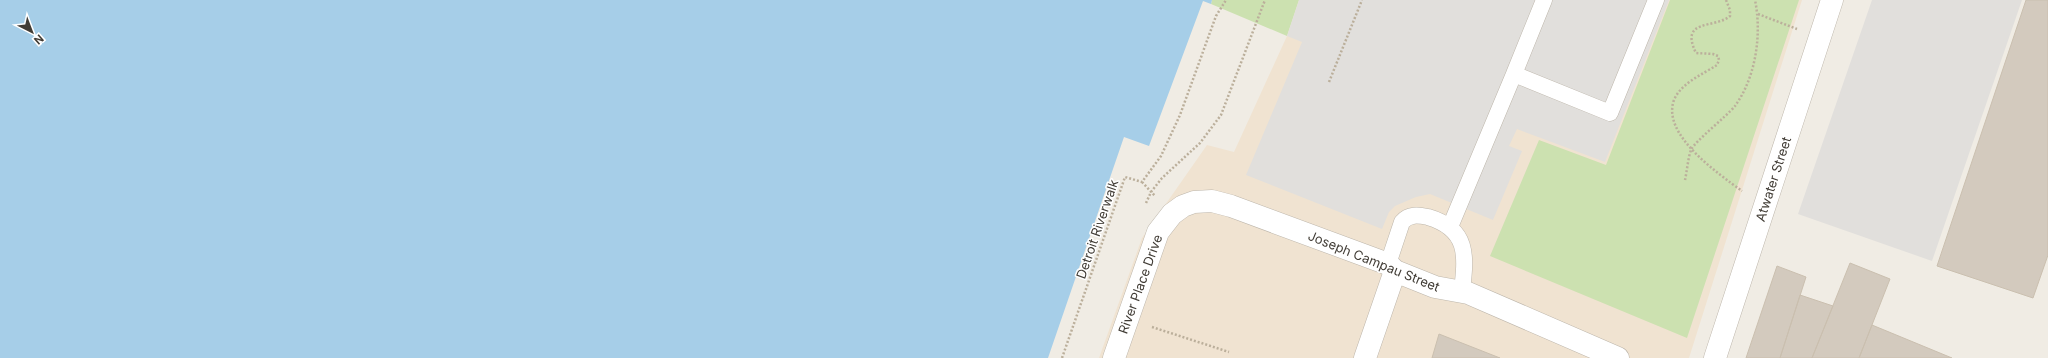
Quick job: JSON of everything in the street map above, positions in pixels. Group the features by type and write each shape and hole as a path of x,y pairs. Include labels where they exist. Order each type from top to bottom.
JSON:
{"street":[{"name":"Atwater Street","path":"1714,358 1832,0"},
{"name":"Joseph Campau Street","path":"1194,202 1212,201 1231,206 1391,267 1435,287 1462,291 1618,358"},
{"name":"River Place Drive","path":"1114,358 1158,232 1172,214 1183,206 1194,202"},
{"path":"1365,358 1391,267"}],"lane":[{"path":"1450,227 1544,0"},
{"path":"1514,74 1610,114 1656,0"},
{"path":"1391,267 1402,222 1405,218 1416,215 1437,220 1450,227 1457,234 1463,246 1465,265 1462,291"}],"path":[{"path":"1159,200 1142,182 1161,156 1180,115 1216,16 1226,0"},
{"path":"1143,209 1151,192 1162,178 1200,143 1222,115 1264,0"},
{"path":"1329,82 1362,0"},
{"path":"1726,0 1730,10 1730,16 1726,19 1696,28 1692,39 1696,54 1713,54 1718,56 1720,60 1716,65 1686,86 1675,99 1672,110 1678,130 1703,162 1743,191"},
{"path":"1685,180 1692,149 1734,106 1742,94 1758,37 1758,14 1755,0"},
{"path":"1758,14 1798,30"},
{"name":"Detroit Riverwalk","path":"1062,358 1125,177 1142,182"},
{"path":"1127,319 1229,352"}],"shaded area":[{"path":"1299,0 1802,0 1689,358 1099,358 1142,238 1207,145 1234,152 1287,36"},
{"path":"1299,0 1669,0 1605,162 1517,129 1509,146 1522,151 1493,220 1430,194 1416,197 1395,206 1389,212 1382,229 1246,175 1302,42 1287,36"},
{"path":"1872,0 2022,0 1932,261 1798,214"}],"green space":[{"path":"1212,0 1299,0 1287,36 1211,4"},
{"path":"1670,0 1799,0 1687,338 1490,256 1539,140 1606,165"}],"water":[{"path":"0,0 1212,0 1211,4 1203,1 1149,146 1124,137 1048,358 0,358"}],"building":[{"path":"2026,0 2048,0 2048,255 2033,298 1937,266"},
{"path":"1850,263 1890,279 1859,358 1812,358"},
{"path":"1777,266 1806,277 1780,358 1746,358"},
{"path":"1800,295 1833,306 1812,358 1780,358"},
{"path":"1872,325 1952,358 1859,358"},
{"path":"1439,334 1500,358 1432,358"}]}
